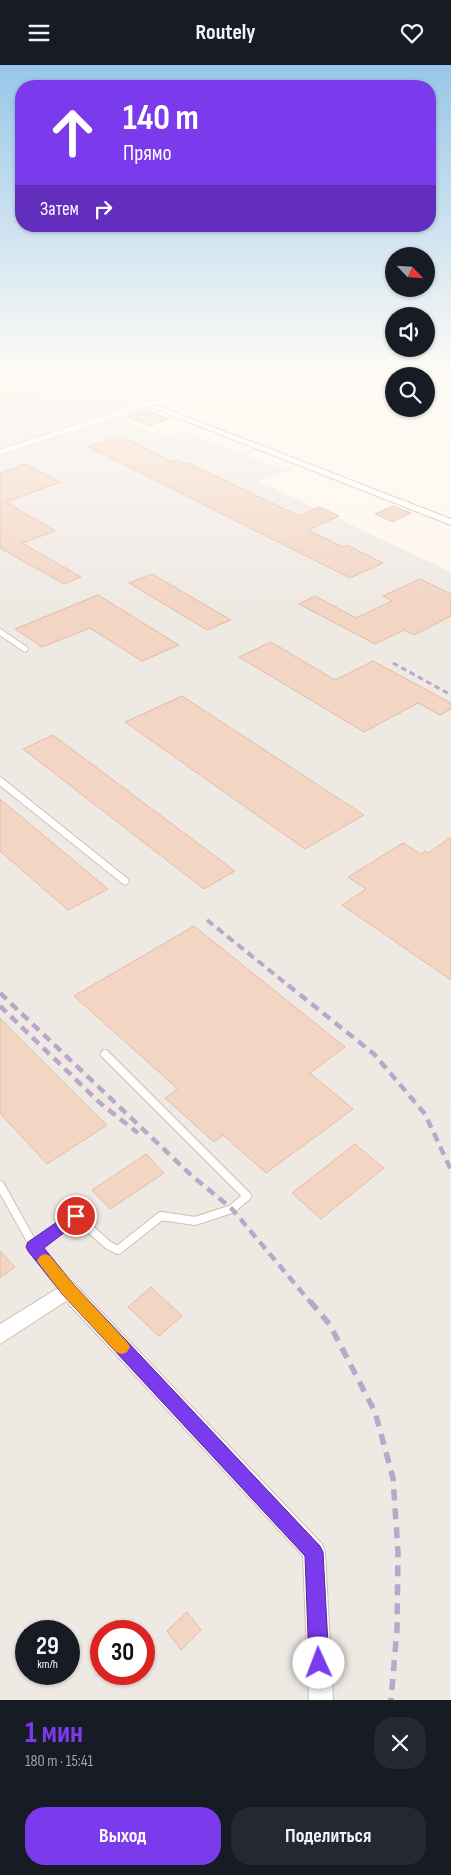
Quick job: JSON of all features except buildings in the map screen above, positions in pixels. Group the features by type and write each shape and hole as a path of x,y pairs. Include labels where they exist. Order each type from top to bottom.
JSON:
{"street":[{"path":"266,450 451,522"},
{"path":"0,1335 68,1290 314,1552 321,1700"}],"lane":[{"path":"0,632 25,649"},
{"path":"0,781 125,881"},
{"path":"34,1247 76,1216 108,1245 118,1250 161,1216 194,1221 232,1209 247,1196 105,1054"},
{"path":"0,1185 34,1247 68,1290"}],"shaded area":[{"path":"0,450 234,450 288,471 258,481 451,572 450,1700 0,1700"}],"railway":[{"path":"393,663 451,695"},
{"path":"207,920 289,986"},
{"path":"288,985 374,1054 425,1114 451,1170"},
{"path":"0,993 191,1175 232,1209 311,1303"},
{"path":"0,1006 100,1103 138,1133"},
{"path":"310,1301 330,1325 375,1412 393,1478 398,1552 397,1629 391,1700"}],"slow traffic":[{"path":"45,1261 68,1290 122,1347"}],"route":[{"path":"76,1216 34,1247 68,1290 314,1552 319,1663"}]}
